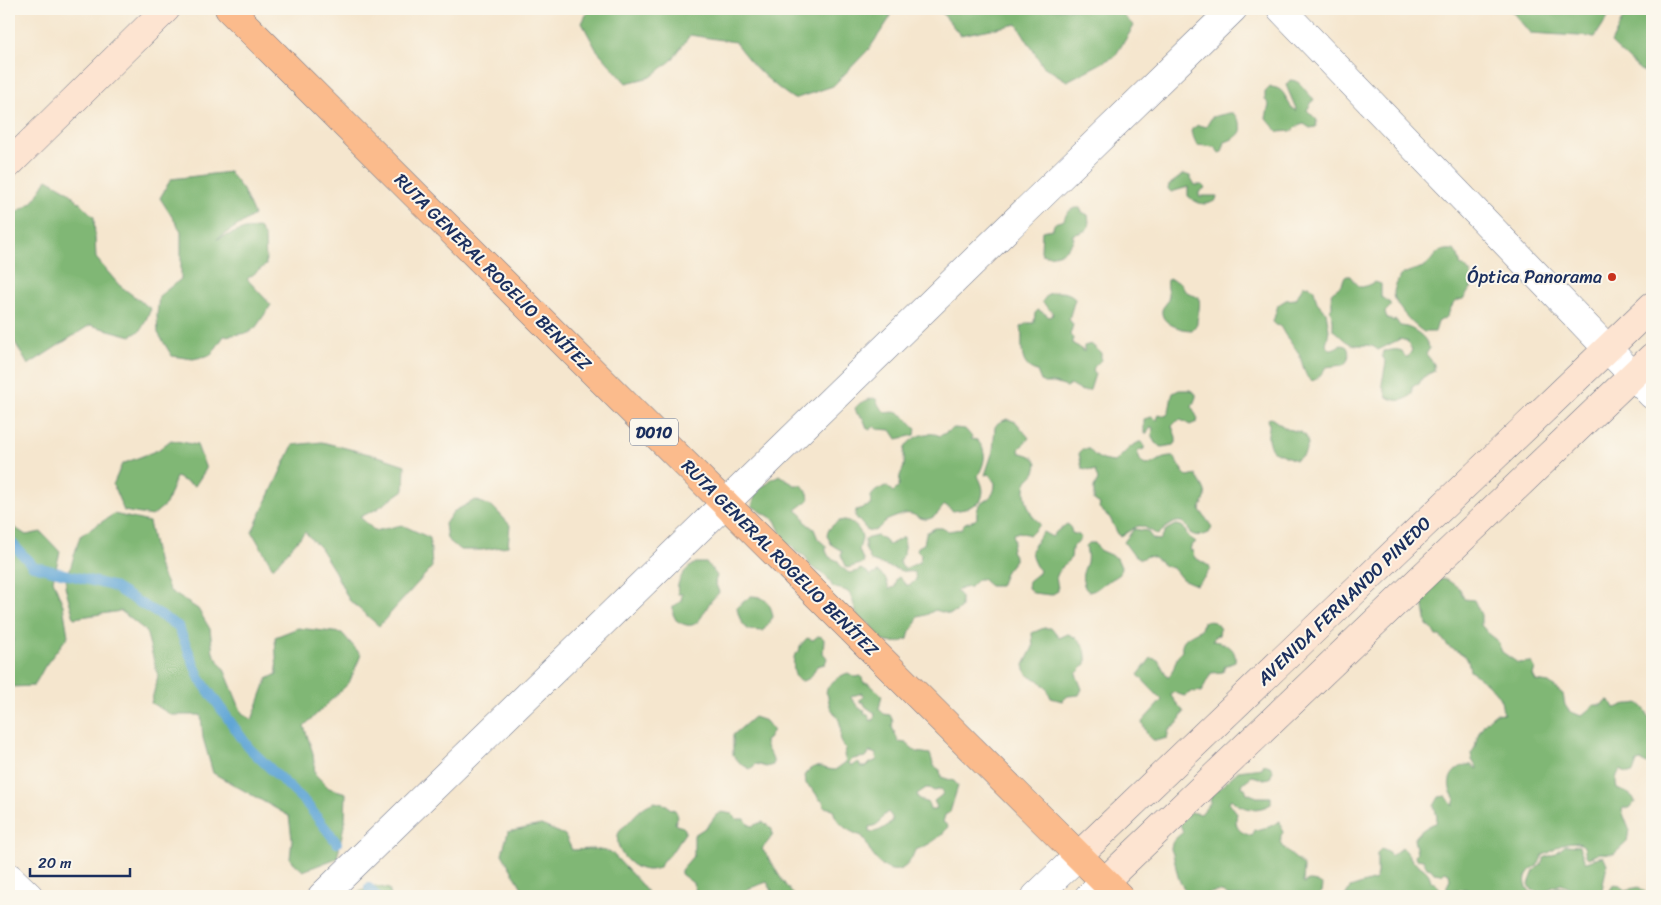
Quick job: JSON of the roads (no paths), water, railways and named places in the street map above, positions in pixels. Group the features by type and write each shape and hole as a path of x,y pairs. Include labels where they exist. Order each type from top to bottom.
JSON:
{"main road":[{"name":"RUTA GENERAL ROGELIO BENÍTEZ","path":"229,9 1079,855 1104,891"}],"street":[{"path":"9,164 166,9"},
{"path":"322,896 1233,9"},
{"path":"1281,9 1608,349 1643,366 1652,395"},
{"name":"AVENIDA FERNANDO PINEDO","path":"1036,896 1652,306"},
{"name":"AVENIDA FERNANDO PINEDO","path":"1104,891 1643,366"},
{"path":"9,877 29,896"}],"waterway":[{"path":"9,540 33,566 112,586 178,626 200,679 249,748 306,803 337,843"},
{"path":"369,888 376,896"}],"place":[{"name":"Óptica Panorama","path":"1612,277"}]}
